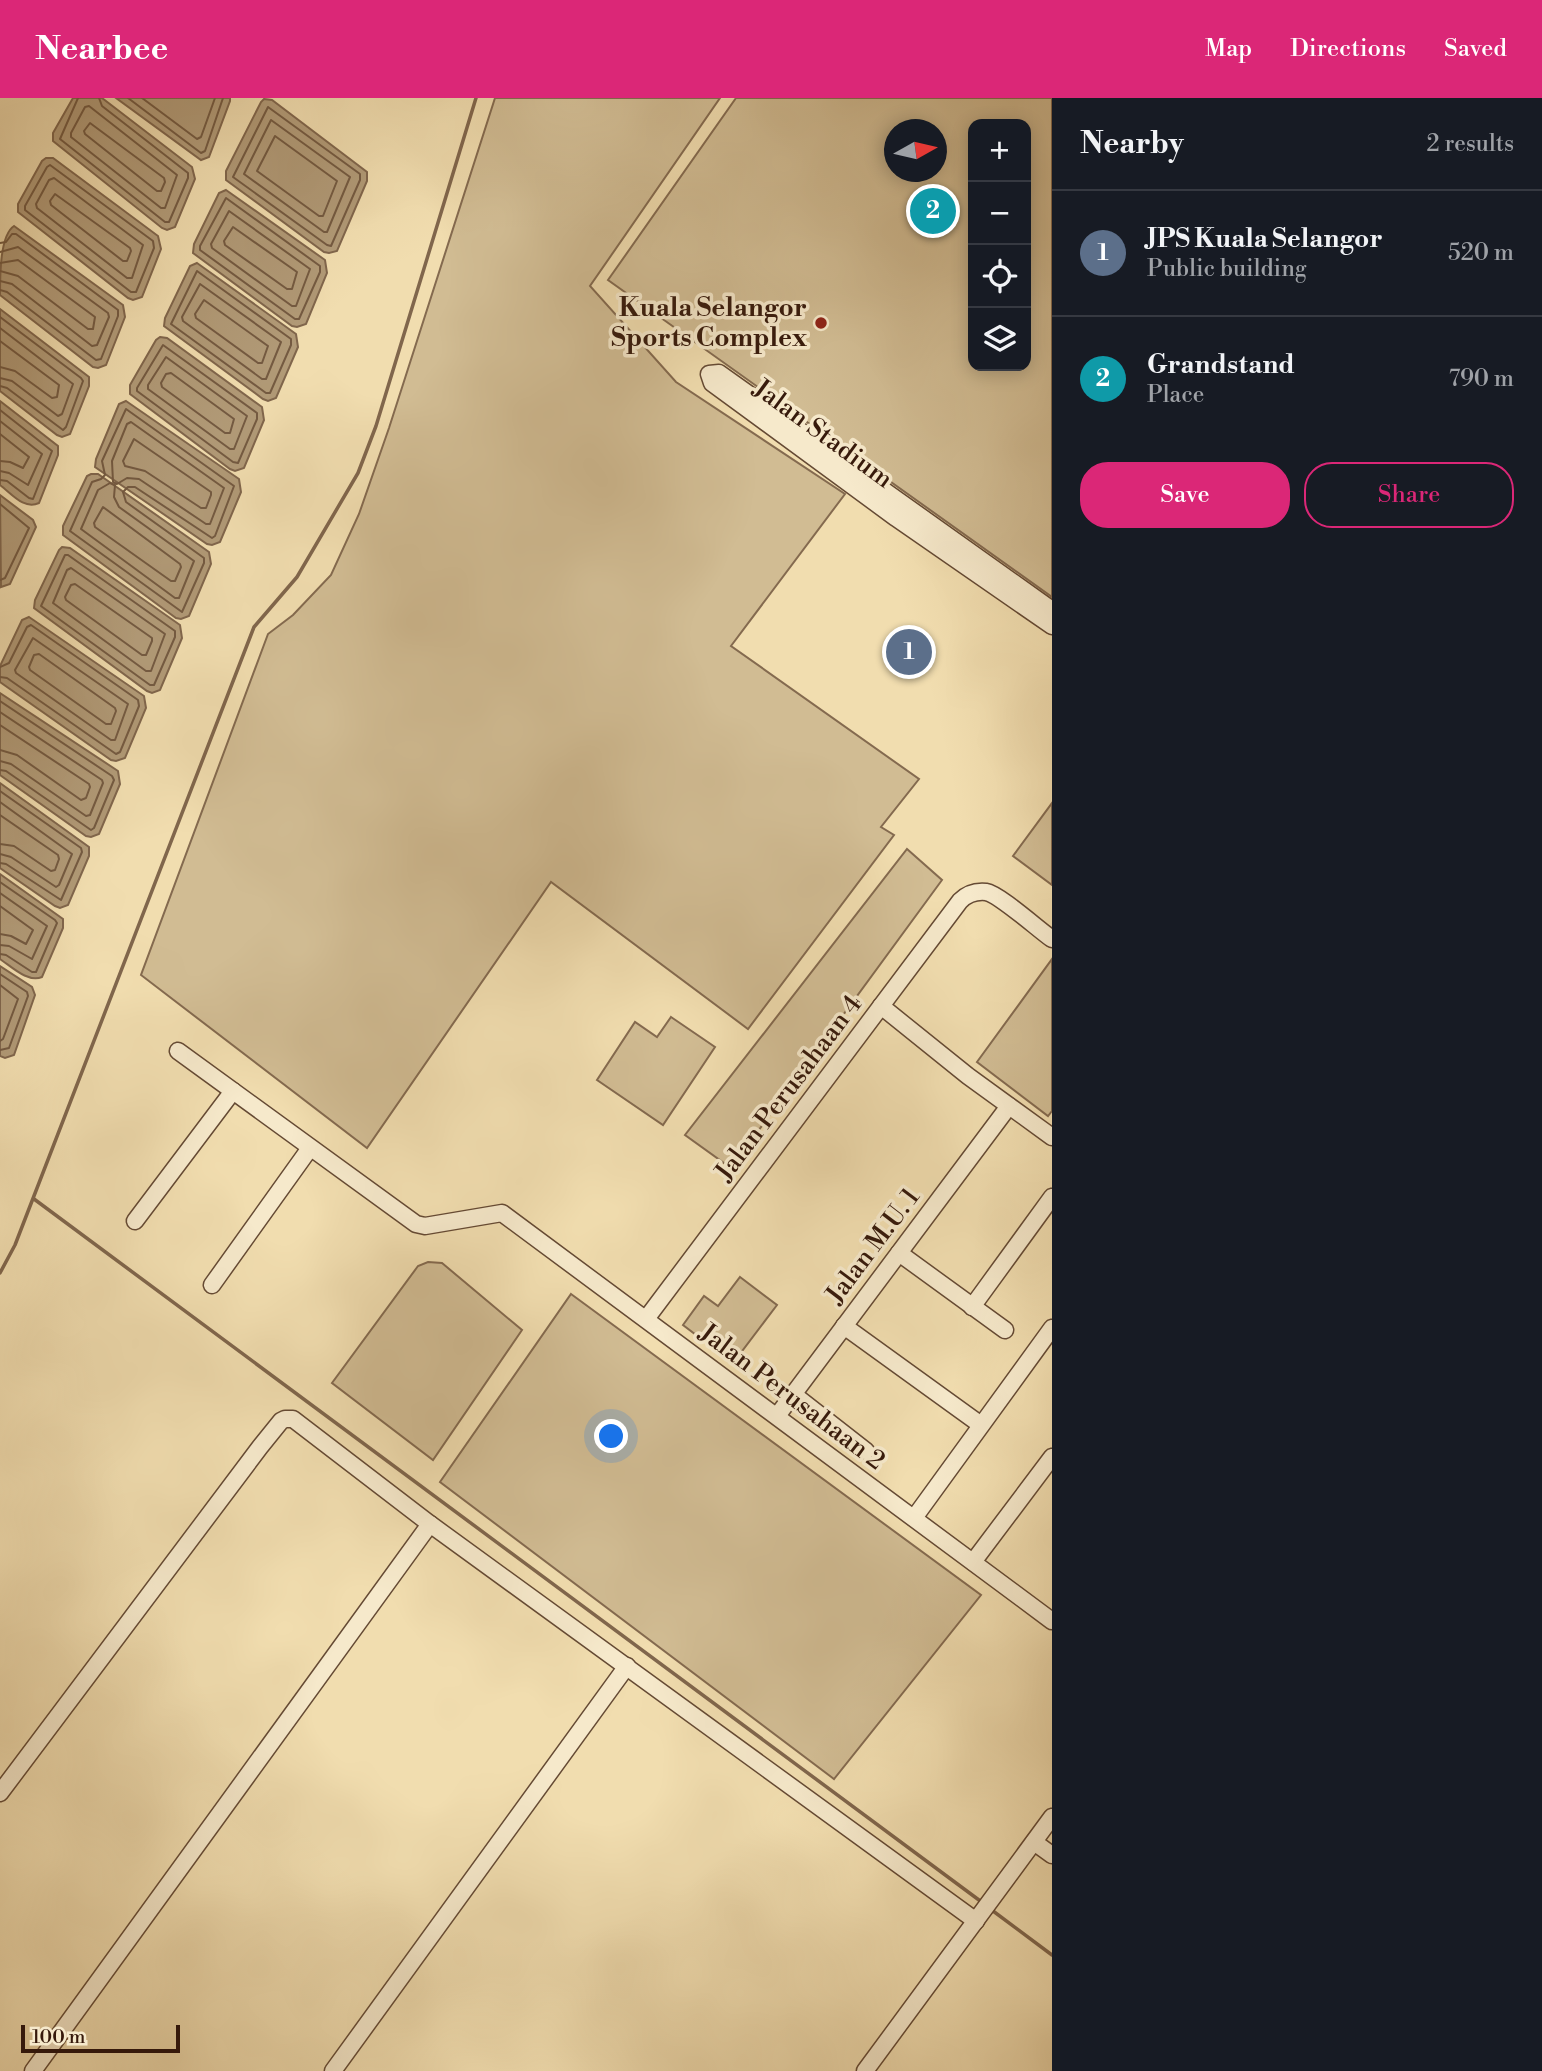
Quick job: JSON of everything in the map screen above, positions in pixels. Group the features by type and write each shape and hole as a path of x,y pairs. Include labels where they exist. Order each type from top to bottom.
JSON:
{"street":[{"name":"Jalan Stadium","path":"1052,610 769,407 719,373 709,374 712,383 886,510 1052,626"},
{"name":"Jalan Perusahaan 4","path":"646,1319 960,901 967,895 991,893 1052,939"},
{"path":"881,1006 1052,1137"},
{"path":"178,1051 310,1148 212,1285"},
{"path":"135,1221 233,1091"},
{"name":"Jalan M.U. 1","path":"777,1416 1009,1106"},
{"name":"Jalan Perusahaan 2","path":"310,1148 416,1224 425,1226 502,1213 1052,1621"},
{"path":"972,1307 1052,1197"},
{"path":"899,1253 1005,1330"},
{"path":"844,1326 981,1425"},
{"path":"915,1518 1052,1328"},
{"path":"793,1394 866,1451"},
{"path":"0,1793 260,1447 285,1419 297,1421 430,1524 979,1917"},
{"path":"973,1562 1052,1457"},
{"path":"33,2071 430,1524"},
{"path":"333,2071 627,1666"},
{"path":"865,2071 1052,1817"},
{"path":"1034,1842 1052,1855"}],"shaded area":[{"path":"495,98 720,98 590,286 676,382 845,494 731,646 919,779 881,827 894,835 748,1029 551,882 367,1148 141,975 268,634 293,615 331,575 359,514"},
{"name":"Kuala Selangor Sports Complex","path":"736,98 1052,98 1052,597 608,280"},
{"path":"1052,803 1052,885 1013,856"},
{"path":"907,849 942,880 731,1168 685,1135"},
{"path":"1052,959 1052,1111 1048,1116 977,1062"},
{"path":"671,1017 715,1047 663,1125 597,1080 635,1022 657,1037"},
{"path":"428,1262 442,1263 522,1330 433,1460 332,1383 418,1266"},
{"path":"740,1277 777,1305 733,1363 683,1325 704,1296 718,1306"},
{"path":"571,1294 981,1595 834,1779 440,1482"}],"water":[{"path":"73,98 102,98 192,167 195,179 175,227 167,230 162,228 53,141 53,133"},
{"path":"116,98 230,98 230,101 209,157 201,160"},
{"path":"264,99 272,100 367,172 367,181 337,251 324,252 226,180 226,171"},
{"path":"46,158 53,158 158,236 161,249 142,297 133,300 128,298 18,212 18,204"},
{"path":"226,190 325,260 327,273 306,324 292,326 193,253 194,244 219,193"},
{"path":"14,226 123,305 125,317 106,365 93,367 0,295 3,247 9,231"},
{"path":"197,263 296,334 298,347 276,398 268,401 263,399 164,326 165,318 190,266"},
{"path":"0,309 89,377 89,386 70,434 62,437 57,435 0,391"},
{"path":"160,337 167,338 262,407 264,420 244,468 235,471 230,469 130,394 130,385"},
{"path":"0,401 58,446 58,455 39,503 34,505 23,503 0,485"},
{"path":"126,401 239,479 241,492 220,542 207,544 95,467 119,404"},
{"path":"98,474 209,552 211,564 189,616 176,618 63,535 63,526 87,476"},
{"path":"0,495 33,520 36,527 10,584 1,587"},
{"path":"62,547 70,548 180,625 182,638 160,690 152,693 147,691 34,608 35,600"},
{"path":"29,617 144,696 146,708 125,758 111,760 0,682 0,666 22,620"},
{"path":"0,693 118,771 120,784 99,834 86,836 0,775"},
{"path":"0,783 89,847 89,856 68,905 60,908 55,906 0,868"},
{"path":"0,874 63,919 63,928 42,977 26,976 0,959"},
{"path":"0,966 32,987 35,995 14,1055 5,1058 0,1056"}],"waterway":[{"path":"0,1273 15,1245 254,627 297,577 358,473 376,426 476,98"},
{"path":"34,1199 983,1903"},
{"path":"989,1908 1052,1955"}],"place":[{"name":"Grandstand","path":"933,211"},
{"name":"Kuala Selangor Sports Complex","path":"821,323"},
{"name":"JPS Kuala Selangor","path":"909,652"}]}
